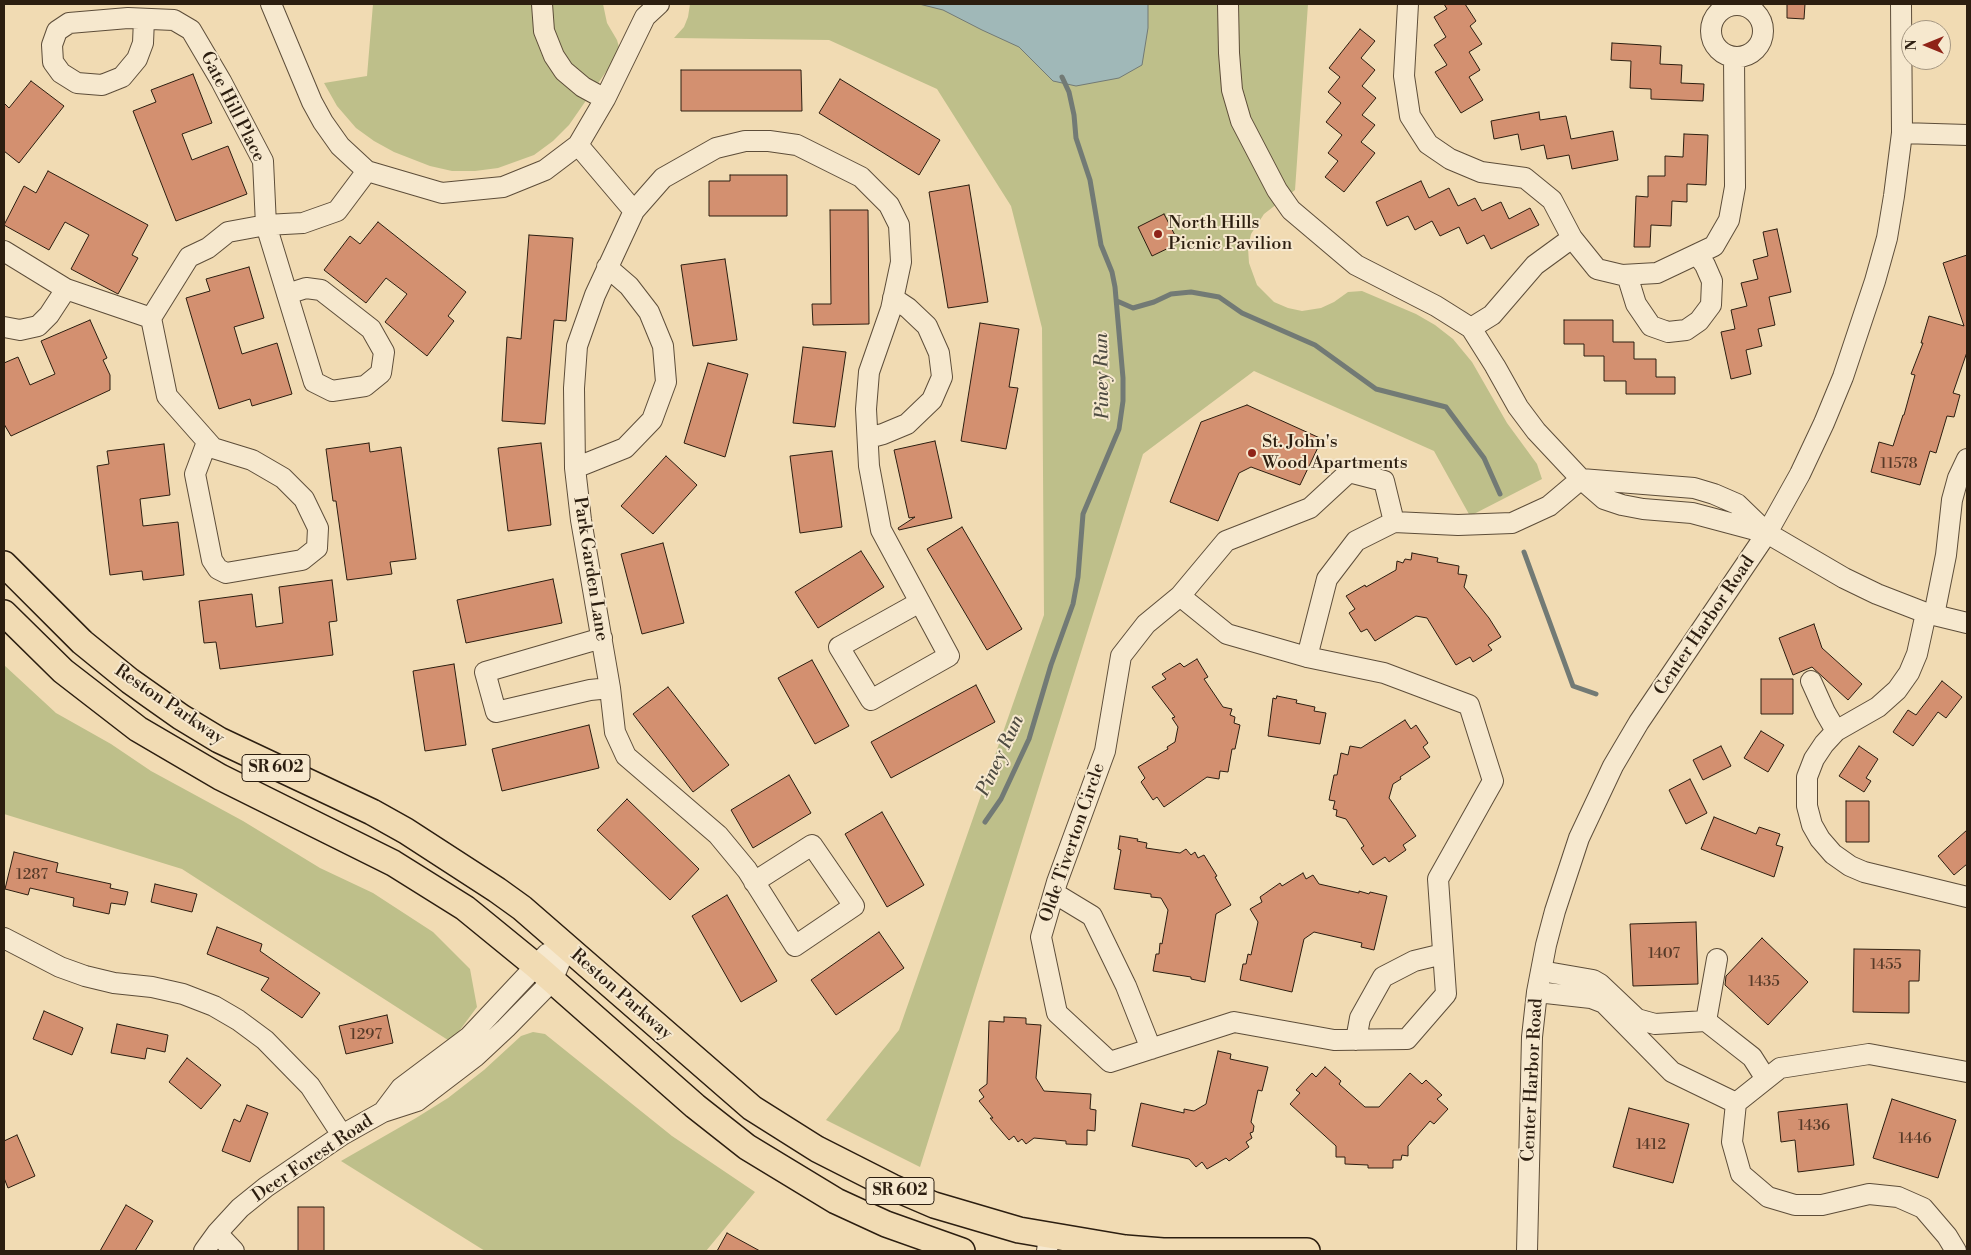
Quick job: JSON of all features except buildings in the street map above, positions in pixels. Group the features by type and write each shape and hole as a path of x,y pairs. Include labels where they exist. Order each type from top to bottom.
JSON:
{"main road":[{"name":"Reston Parkway","path":"4,564 82,642 130,681 174,712 219,740 372,812 406,831 497,890 522,908 752,1108 817,1149 892,1187 934,1205 1019,1230 1048,1244 1163,1251 1307,1251"},
{"name":"Reston Parkway","path":"4,613 63,671 138,729 220,777 393,863 465,908 544,973 695,1106 747,1147 836,1200 886,1224 962,1251"}],"street":[{"path":"271,4 286,43 323,122 340,146 367,170 442,193 503,187 545,170 578,145 604,99 645,17 659,4"},
{"path":"542,4 544,31 554,56 564,71 583,87 604,99"},
{"path":"1228,4 1232,90 1241,121 1273,182 1291,210 1356,265 1436,306 1471,328 1496,366 1518,407 1581,480 1604,498 1622,505 1643,509 1692,513 1767,533 1813,561 1877,594 1930,614 1967,623"},
{"path":"1408,4 1404,76 1410,116 1428,144 1450,159 1481,172 1525,178 1552,200 1572,238 1597,269 1622,275 1657,273 1714,246 1729,220 1735,187 1734,57"},
{"name":"Center Harbor Road","path":"1527,1251 1531,1061 1537,992 1555,911 1576,846 1595,801 1613,766 1639,722 1767,533 1800,474 1843,377 1860,331 1887,238 1894,196 1902,133 1900,4"},
{"name":"Gate Hill Place","path":"144,19 143,43 137,59 122,77 102,85 77,83 61,73 53,62 52,45 57,31 69,23 128,18 174,20 191,30 221,81 263,160 266,225 287,294 314,382 332,392 365,386 381,373 384,352 371,329 321,290 306,288 287,294"},
{"path":"1902,133 1967,135"},
{"name":"Park Garden Lane","path":"754,882 812,844 854,906 795,946 754,882 718,835 626,756 615,732 610,688 574,468 574,388 577,346 607,267 634,210 662,178 716,148 745,141 769,140 797,145 861,177 889,205 899,225 901,262 893,298 869,372 866,409 869,466 881,530 920,602 949,656 871,700 839,646 920,602"},
{"path":"578,145 634,210"},
{"path":"207,442 195,474 212,560 218,569 226,573 302,560 317,548 318,528 304,499 283,478 252,460 213,448 167,396 151,318 189,257 208,248 228,232 266,225 303,223 337,210 367,170"},
{"path":"1471,328 1492,315 1535,265 1572,238"},
{"path":"4,251 66,288 151,318"},
{"path":"1627,275 1636,304 1651,326 1668,332 1686,330 1699,321 1711,305 1712,281 1705,265 1697,254"},
{"path":"574,468 625,448 652,420 666,382 663,346 649,312 629,286 607,267"},
{"path":"4,327 20,330 38,326 50,315 66,288"},
{"path":"868,438 908,424 932,400 942,377 939,353 927,326 908,308 893,298"},
{"path":"1967,459 1958,478 1952,500 1946,555 1930,614 1909,673 1896,690 1878,707 1836,731 1819,752 1807,777 1807,806 1812,825 1820,839 1833,854 1850,866 1864,872 1967,898"},
{"name":"Olde Tiverton Circle","path":"1180,596 1227,634 1307,657 1384,673 1469,705 1494,781 1438,879 1446,994 1407,1039 1334,1040 1234,1022 1110,1062 1058,1013 1041,937 1054,893 1105,751 1121,656 1146,624 1180,596 1226,541 1310,508 1349,472 1384,481 1394,522"},
{"path":"1307,657 1326,579 1356,541 1394,522 1458,525 1512,523 1549,506 1581,480"},
{"path":"602,638 485,672 496,712 590,690 610,688"},
{"path":"1811,681 1836,731"},
{"path":"1054,893 1092,916 1126,986 1151,1049"},
{"path":"4,938 60,967 85,976 183,994 214,1006 238,1020 265,1040 310,1086 342,1135"},
{"name":"Deer Forest Road","path":"204,1251 240,1208 266,1187 342,1135 383,1112 401,1088 468,1037 544,973 547,954 566,947"},
{"path":"1356,1040 1360,1018 1383,977 1414,961 1443,954"},
{"path":"1706,1021 1717,959"},
{"path":"1541,971 1593,980 1600,984 1637,1019 1655,1024 1706,1021 1752,1057 1766,1079"},
{"path":"1537,992 1591,998 1604,1003 1672,1072 1736,1102"},
{"path":"1956,1251 1947,1236 1923,1208 1898,1197 1870,1194 1822,1205 1796,1205 1768,1197 1741,1174 1732,1142 1736,1102 1780,1068 1870,1054 1967,1072"},
{"path":"218,1233 234,1251"}],"green space":[{"path":"373,4 603,4 607,23 619,47 617,56 569,125 553,141 534,155 498,168 452,171 430,166 394,152 374,141 356,128 337,106 324,83 367,76"},
{"path":"690,4 1308,4 1295,190 1264,214 1251,234 1248,248 1249,263 1257,285 1274,302 1302,311 1321,308 1348,292 1362,291 1416,314 1435,325 1453,339 1472,362 1507,423 1537,464 1542,479 1470,516 1434,451 1254,371 1143,454 920,1167 826,1120 899,1030 1044,615 1042,328 1011,206 937,89 829,40 674,38 684,27"},
{"path":"4,665 56,713 111,744 151,771 243,821 320,868 373,893 433,932 470,969 477,1007 451,1042 182,869 4,814"},
{"path":"533,1032 545,1034 672,1136 755,1192 706,1251 485,1251 341,1161 448,1098 484,1070 521,1036"}],"water":[{"path":"919,4 1148,4 1148,28 1142,65 1119,78 1076,86 1053,81 1019,47 943,10"}],"waterway":[{"name":"Piney Run","path":"985,822 1001,799 1029,739 1051,665 1073,604 1078,577 1083,514 1119,429 1123,401 1123,378 1115,287 1112,272 1101,245 1090,180 1076,138 1069,92 1062,77"},
{"path":"1117,301 1133,308 1154,302 1171,294 1191,292 1219,297 1242,313 1315,345 1376,389 1446,407 1484,458 1500,494"},
{"path":"1524,552 1573,686 1596,694"}],"place":[{"name":"North Hills Picnic Pavilion","path":"1158,234"},
{"name":"St. John's Wood Apartments","path":"1252,453"}]}
